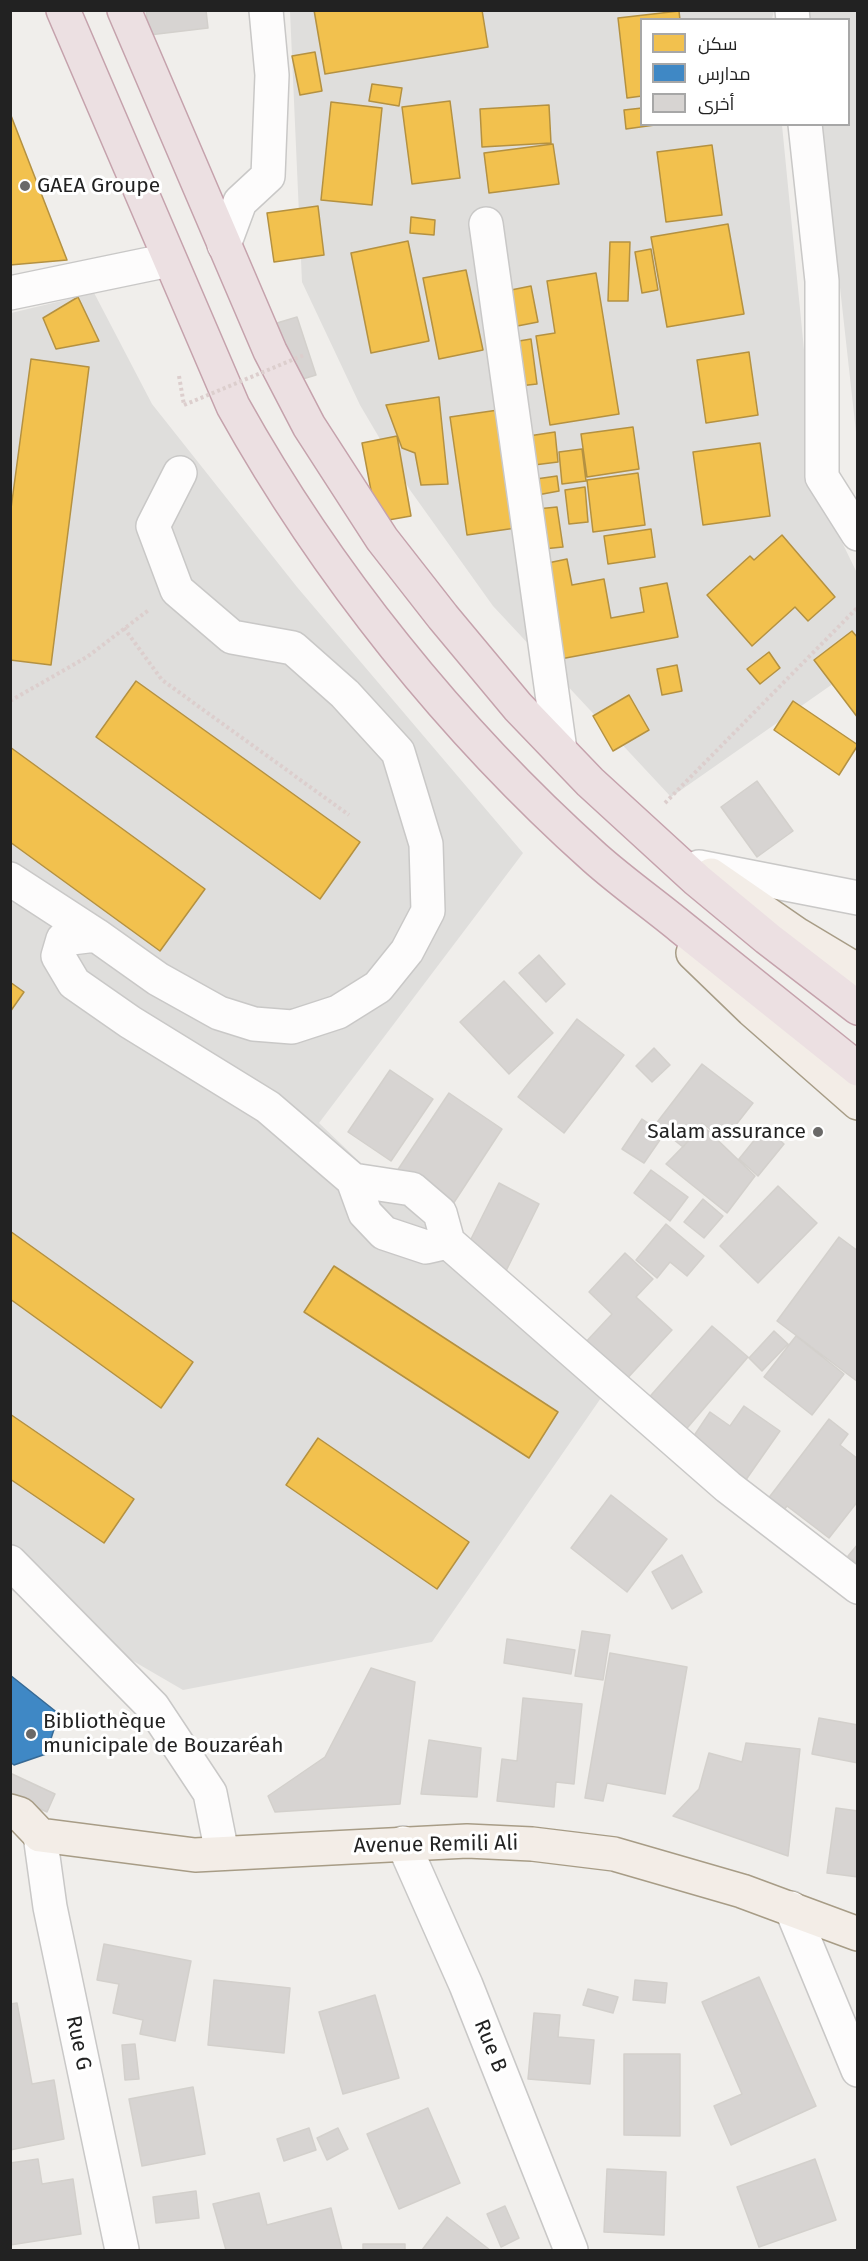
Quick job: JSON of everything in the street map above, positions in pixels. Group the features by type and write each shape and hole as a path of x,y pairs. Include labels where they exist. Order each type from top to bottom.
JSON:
{"highway":[{"path":"63,10 233,406 264,462 316,541 450,712 595,858 858,1069"},
{"path":"124,10 270,351 309,426 382,539 518,707 560,750 644,815 732,909 858,1008"}],"main road":[{"path":"644,815 699,867 798,935 858,970"},
{"path":"595,858 752,1010 858,1103"},
{"path":"10,1811 20,1814 40,1834"},
{"name":"Avenue Remili Ali","path":"40,1834 195,1854 467,1841 532,1844 614,1854 698,1877 790,1908 858,1935"}],"street":[{"path":"224,245 240,201 268,176 272,75 266,10"},
{"path":"805,126 822,280 822,477 858,534"},
{"path":"486,224 560,750"},
{"path":"10,293 169,260"},
{"path":"10,879 158,979 219,1012 254,1024 292,1027 338,1012 378,987 407,951 428,911 426,844 398,752 345,694 293,648 232,637 177,590 153,526 180,473"},
{"path":"699,867 858,898"},
{"path":"96,935 63,939 58,956 74,983 130,1022 268,1107 353,1180 365,1213 384,1233 426,1247 448,1242"},
{"path":"353,1180 412,1189 440,1213 448,1242 728,1487 858,1587"},
{"path":"10,1562 153,1707 210,1793 222,1853"},
{"name":"Rue G","path":"40,1834 50,1907 122,2250"},
{"name":"Rue B","path":"403,1843 466,1985 571,2250"},
{"path":"790,1908 858,2070"}],"path":[{"path":"178,371 184,405 304,355"},
{"path":"10,701 87,657 177,590"},
{"path":"644,815 858,606"},
{"path":"124,628 162,680 349,815"}],"shaded area":[{"path":"290,11 774,11 772,18 640,18 640,126 782,126 818,493 857,573 857,667 671,797 493,606 410,490 360,405 302,282"},
{"path":"809,11 857,11 857,441 822,126 850,126 850,18 810,18"},
{"path":"91,287 152,404 297,587 523,853 319,1123 603,1395 432,1642 183,1690 11,1590 11,313 78,297"}],"building: سكن":[{"path":"314,10 482,10 488,47 325,74"},
{"path":"679,11 680,18 640,18 640,96 627,98 618,18"},
{"path":"315,52 322,91 300,95 292,56"},
{"path":"372,84 402,88 399,106 369,101"},
{"path":"450,101 460,178 412,184 402,107"},
{"path":"331,102 382,108 372,205 321,200"},
{"path":"549,105 551,143 482,147 480,109"},
{"path":"640,108 640,126 648,126 626,129 624,110"},
{"name":"GAEA Groupe","path":"10,113 67,260 10,265"},
{"path":"553,144 559,184 489,193 484,153"},
{"path":"712,145 722,215 666,222 657,152"},
{"path":"318,206 324,255 274,262 267,213"},
{"path":"411,217 435,220 434,235 410,233"},
{"path":"728,224 744,314 667,327 651,237"},
{"path":"408,241 429,341 371,353 351,253"},
{"path":"610,242 630,242 628,301 608,301"},
{"path":"651,249 658,290 642,293 635,252"},
{"path":"466,270 483,350 439,359 423,278"},
{"path":"596,273 619,414 550,425 536,336 555,333 547,281"},
{"path":"531,286 538,322 507,328 501,292"},
{"path":"78,297 99,341 56,349 43,318"},
{"path":"531,339 537,384 519,386 513,342"},
{"path":"749,352 758,415 706,423 697,360"},
{"path":"31,359 89,367 51,665 10,660 10,516"},
{"path":"439,397 448,484 421,485 415,453 402,448 386,405"},
{"path":"505,409 523,527 467,535 450,417"},
{"path":"633,427 639,469 587,477 581,434"},
{"path":"555,432 558,462 526,466 522,437"},
{"path":"397,436 411,516 377,522 362,443"},
{"path":"760,443 770,516 703,525 693,452"},
{"path":"582,449 586,481 562,484 559,452"},
{"path":"638,473 645,525 593,532 587,480"},
{"path":"557,476 559,491 532,496 529,480"},
{"path":"585,487 588,522 569,524 565,490"},
{"path":"557,507 563,547 543,549 537,509"},
{"path":"651,529 655,557 608,564 604,536"},
{"path":"782,535 835,597 808,621 795,607 752,646 707,595 750,556 754,560"},
{"path":"567,559 572,585 604,579 611,618 644,612 640,588 667,583 678,637 555,660 543,564"},
{"path":"852,631 858,638 858,718 814,660"},
{"path":"769,652 780,668 760,684 747,669"},
{"path":"677,665 682,691 662,695 657,669"},
{"path":"136,681 360,842 320,899 96,737"},
{"path":"629,695 649,730 613,751 593,716"},
{"path":"793,701 858,745 839,775 774,730"},
{"path":"10,747 205,889 160,951 10,842"},
{"path":"10,982 24,992 10,1012"},
{"path":"10,1231 193,1362 161,1408 10,1299"},
{"path":"334,1266 558,1412 529,1458 304,1312"},
{"path":"10,1414 134,1499 104,1543 10,1479"},
{"path":"318,1438 469,1542 437,1589 286,1485"}],"building: مدارس":[{"name":"Bibliothèque municipale de Bouzaréah","path":"10,1675 59,1714 46,1754 14,1765 10,1762"}],"building: أخرى":[{"path":"146,10 206,10 208,28 149,35"},
{"path":"297,317 316,375 296,381 277,323"},
{"path":"757,781 793,831 757,857 721,807"},
{"path":"539,955 565,984 546,1002 519,973"},
{"path":"504,981 553,1033 509,1074 460,1022"},
{"path":"577,1019 624,1055 564,1133 518,1097"},
{"path":"654,1048 670,1065 652,1082 636,1066"},
{"path":"702,1064 753,1103 724,1140 702,1123 683,1147 655,1125"},
{"path":"390,1070 433,1099 391,1161 348,1132"},
{"path":"449,1093 502,1129 451,1207 397,1171"},
{"path":"642,1119 664,1134 644,1163 622,1149"},
{"path":"703,1126 755,1176 727,1213 666,1164"},
{"path":"765,1127 784,1144 758,1176 739,1159"},
{"path":"651,1170 688,1197 670,1221 634,1193"},
{"path":"499,1183 539,1204 506,1271 465,1251"},
{"path":"778,1186 817,1223 758,1283 720,1246"},
{"path":"703,1199 723,1216 704,1238 684,1222"},
{"path":"666,1224 704,1256 687,1276 670,1262 657,1278 636,1260"},
{"path":"839,1237 858,1251 858,1382 777,1321"},
{"path":"625,1253 653,1279 636,1297 672,1330 623,1383 583,1345 612,1314 589,1292"},
{"path":"712,1326 748,1357 682,1434 645,1402"},
{"path":"774,1331 788,1344 762,1371 749,1358"},
{"path":"796,1336 844,1374 812,1415 764,1377"},
{"path":"744,1406 780,1431 736,1494 681,1455 710,1412 730,1426"},
{"path":"829,1419 848,1434 840,1445 858,1459 858,1501 829,1538 787,1506 776,1520 761,1508"},
{"path":"611,1495 667,1539 627,1592 571,1548"},
{"path":"858,1544 858,1564 848,1556"},
{"path":"682,1555 702,1592 672,1609 652,1572"},
{"path":"582,1631 610,1635 603,1680 575,1676"},
{"path":"507,1639 575,1650 571,1674 504,1663"},
{"path":"610,1653 687,1667 665,1794 607,1783 603,1801 585,1798"},
{"path":"371,1668 415,1682 400,1804 275,1812 268,1796 325,1757"},
{"path":"523,1698 582,1704 574,1784 556,1782 554,1807 497,1801 502,1759 517,1761"},
{"path":"819,1718 858,1725 858,1763 812,1754"},
{"path":"429,1740 481,1748 477,1797 421,1794"},
{"path":"746,1743 800,1749 788,1856 673,1816 699,1789 709,1753 742,1762"},
{"path":"10,1773 55,1794 47,1812 10,1795"},
{"path":"836,1808 858,1811 858,1877 827,1873"},
{"path":"104,1944 191,1961 175,2041 140,2034 143,2020 113,2013 119,1984 97,1980"},
{"path":"759,1977 816,2106 731,2145 714,2106 742,2094 702,2002"},
{"path":"214,1980 290,1988 284,2053 208,2045"},
{"path":"635,1980 667,1983 665,2003 633,2000"},
{"path":"588,1989 618,1997 613,2013 583,2005"},
{"path":"375,1995 399,2078 343,2094 319,2012"},
{"path":"17,2003 32,2084 54,2080 64,2139 10,2150 10,2004"},
{"path":"534,2013 560,2015 558,2037 594,2040 590,2084 528,2079"},
{"path":"135,2044 139,2079 125,2080 122,2045"},
{"path":"624,2054 680,2054 680,2136 624,2135"},
{"path":"193,2087 205,2154 142,2166 129,2099"},
{"path":"428,2108 460,2183 399,2209 367,2134"},
{"path":"309,2128 316,2150 284,2161 277,2139"},
{"path":"338,2128 348,2149 327,2160 317,2138"},
{"path":"38,2159 42,2184 73,2179 81,2234 10,2245 10,2163"},
{"path":"815,2159 836,2220 759,2247 737,2187"},
{"path":"607,2169 666,2172 664,2235 604,2232"},
{"path":"196,2191 199,2218 156,2223 153,2197"},
{"path":"259,2193 267,2225 331,2208 342,2250 226,2250 213,2204"},
{"path":"505,2206 519,2238 501,2247 487,2214"},
{"path":"447,2217 490,2250 422,2250"},
{"path":"363,2244 405,2244 405,2250 363,2250"}],"place":[{"name":"GAEA Groupe","path":"25,186"},
{"name":"Salam assurance","path":"818,1132"},
{"name":"Bibliothèque municipale de Bouzaréah","path":"31,1734"}]}
